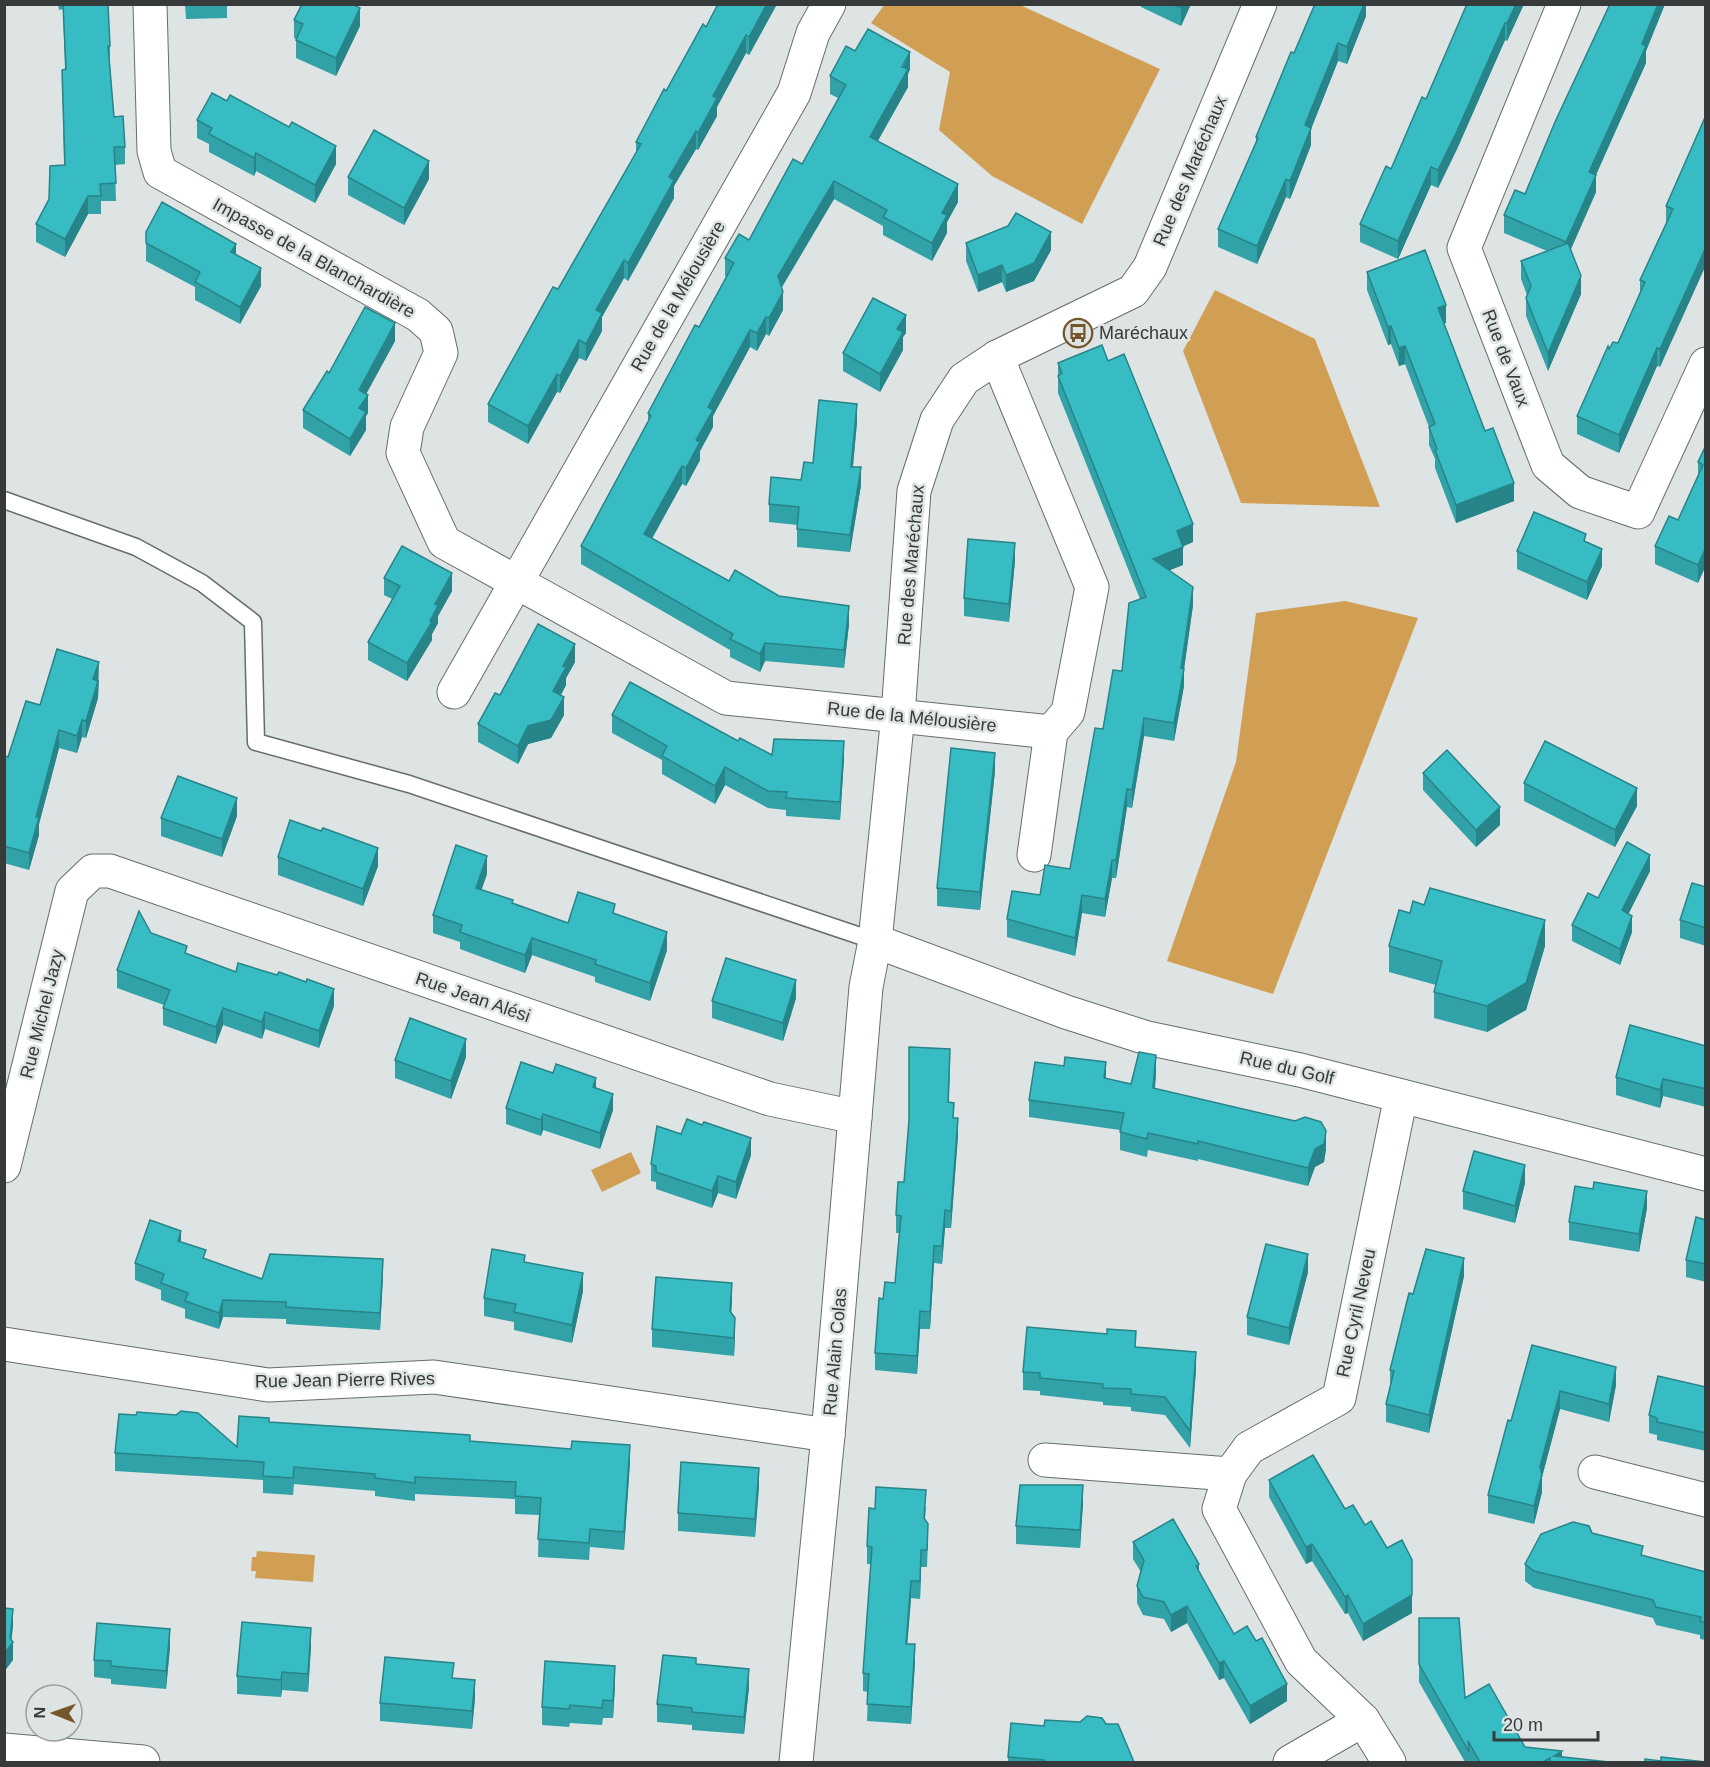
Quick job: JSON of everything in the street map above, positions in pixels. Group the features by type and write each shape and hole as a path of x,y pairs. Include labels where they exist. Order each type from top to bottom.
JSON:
{"street":[{"name":"Impasse de la Blanchardière","path":"150,4 154,151 160,172 418,315 436,331 441,354 407,428 403,453 444,542 515,581"},
{"name":"Rue de la Mélousière","path":"454,692 794,93 813,33 829,4"},
{"name":"Rue des Maréchaux","path":"875,941 898,715 914,491 938,420 964,379 997,357 1133,291 1150,267 1260,4"},
{"name":"Rue de Vaux","path":"1564,4 1464,248 1548,465 1580,492 1638,512 1706,364"},
{"path":"997,357 1092,587 1068,712 1051,732 1034,855"},
{"name":"Rue de la Mélousière","path":"515,581 726,698 1051,732"},
{"name":"Rue Jean Alési","path":"93,871 121,875 770,1100 855,1117"},
{"name":"Rue Michel Jazy","path":"4,1166 72,891 93,871"},
{"name":"Rue du Golf","path":"875,941 1066,1012 1147,1038 1300,1070 1706,1174"},
{"name":"Rue Alain Colas","path":"796,1762 828,1435 866,987 875,941"},
{"name":"Rue Cyril Neveu","path":"1389,1762 1363,1720 1301,1661 1219,1509 1230,1474 1249,1448 1339,1398 1401,1096"},
{"name":"Rue Jean Pierre Rives","path":"4,1344 268,1385 434,1377 828,1435"},
{"path":"1045,1460 1230,1474"},
{"path":"1594,1472 1706,1500"},
{"path":"1290,1762 1363,1720"},
{"path":"4,1750 143,1762"}],"lane":[{"path":"4,500 136,547 202,583 253,622 256,742 410,784 875,941"}],"shaded area":[{"path":"885,4 1020,5 1160,69 1082,224 992,176 939,130 950,72 871,23"},
{"path":"1215,290 1315,339 1380,507 1241,503 1183,351"},
{"path":"1345,601 1418,618 1273,994 1167,961 1236,762 1256,613"},
{"path":"631,1152 641,1173 602,1192 591,1170"},
{"path":"257,1551 315,1555 313,1582 255,1578 256,1571 251,1571 252,1557 256,1557"}],"building":[{"path":"63,4 108,4 110,46 108,46 114,117 123,116 125,147 114,147 116,183 100,184 101,196 88,196 65,239 36,224 49,199 50,166 65,165 62,70 66,69"},
{"path":"302,4 352,4 360,8 336,58 296,40 303,24 294,20"},
{"path":"718,4 767,4 749,37 746,35 713,96 717,98 698,133 696,131 669,177 674,180 646,231 628,263 624,260 596,310 602,313 586,344 579,340 560,376 557,374 528,426 488,404 553,287 558,289 641,144 636,142 664,89 666,91 703,24 706,27"},
{"path":"1315,4 1364,4 1347,47 1338,43 1305,125 1311,128 1290,181 1286,179 1257,246 1218,229 1258,138 1256,137 1291,52 1294,53"},
{"path":"1467,4 1516,4 1505,23 1438,170 1431,167 1398,241 1360,224 1386,166 1391,169 1422,97 1426,99"},
{"path":"1610,4 1658,4 1642,44 1646,46 1589,172 1596,175 1566,242 1504,215 1515,190 1525,194 1555,122"},
{"path":"868,29 910,52 902,67 908,69 870,137 958,184 942,213 947,215 932,243 883,217 887,210 834,181 778,276 783,292 769,318 766,317 757,333 750,330 708,407 713,410 696,440 700,442 686,468 682,466 644,534 729,581 735,570 779,596 849,606 844,650 765,643 760,654 730,639 733,634 581,546 651,416 648,413 695,325 699,327 734,263 725,258 739,234 749,240 793,159 802,164 846,85 830,76 846,46 855,51"},
{"path":"212,93 227,101 230,95 289,127 292,122 336,146 315,185 256,153 254,158 209,134 212,128 197,120"},
{"path":"1706,115 1706,247 1660,349 1657,348 1619,435 1577,416 1608,346 1609,349 1613,342 1618,343 1645,282 1640,280 1673,209 1666,206"},
{"path":"374,130 429,161 404,208 348,177"},
{"path":"162,202 236,244 231,252 261,268 240,307 195,282 200,272 146,243 146,232"},
{"path":"1016,213 1051,232 1034,263 1006,275 1002,265 978,275 966,243 1008,226"},
{"path":"1568,243 1581,276 1548,353 1526,298 1531,286 1521,261"},
{"path":"1425,250 1446,305 1438,308 1485,431 1493,428 1514,483 1456,505 1435,450 1437,449 1429,427 1435,424 1405,346 1399,348 1391,326 1388,327 1367,272"},
{"path":"873,298 906,315 897,329 903,332 880,374 843,353"},
{"path":"365,307 395,323 359,390 368,395 359,408 366,412 350,439 303,410 327,371 329,373"},
{"path":"1102,345 1108,361 1124,354 1193,524 1177,531 1183,547 1153,559 1193,587 1181,668 1184,669 1174,723 1144,718 1132,790 1127,789 1116,860 1112,860 1105,899 1082,895 1075,938 1007,919 1012,891 1040,895 1045,865 1070,869 1095,728 1103,729 1113,670 1122,671 1129,603 1146,597 1058,376 1062,373 1058,363"},
{"path":"819,400 857,404 851,467 861,467 850,535 797,529 799,507 769,504 771,477 801,480 804,462 813,463"},
{"path":"1706,445 1706,547 1698,565 1655,546 1669,516 1678,520 1703,465 1698,462"},
{"path":"1534,512 1586,534 1584,541 1602,549 1587,582 1517,551"},
{"path":"968,539 1015,543 1009,604 964,598"},
{"path":"402,546 452,573 435,604 438,606 430,621 432,622 407,663 368,642 400,586 384,578"},
{"path":"538,624 575,644 553,691 564,697 551,720 528,726 518,746 478,724 495,693 500,695"},
{"path":"57,649 99,662 93,679 98,681 86,721 82,720 77,736 59,730 29,853 4,846 4,760 5,756 8,757 26,701 40,705"},
{"path":"630,682 738,741 740,738 772,755 774,739 844,741 840,802 786,798 787,792 768,791 725,767 715,786 662,756 667,746 612,715"},
{"path":"1545,741 1637,788 1615,830 1524,783"},
{"path":"951,748 995,753 980,892 937,888"},
{"path":"1447,750 1500,807 1476,830 1423,773"},
{"path":"178,776 237,798 222,839 161,818"},
{"path":"290,820 321,831 323,828 378,848 363,889 278,857"},
{"path":"1627,842 1650,855 1622,910 1632,916 1620,949 1572,925 1588,893 1598,898"},
{"path":"456,845 487,856 476,888 513,900 512,903 568,923 578,892 615,904 613,913 667,932 650,983 595,964 596,960 532,938 525,955 460,932 462,925 433,915"},
{"path":"1692,883 1706,887 1706,928 1680,920"},
{"path":"1430,888 1545,920 1526,983 1487,1006 1434,992 1442,961 1389,946 1399,910 1410,913 1413,901 1424,905"},
{"path":"139,911 151,933 187,946 185,953 236,972 238,963 277,975 279,972 306,982 307,979 334,989 319,1031 265,1012 262,1022 223,1008 216,1027 163,1008 170,990 117,970"},
{"path":"726,958 796,980 783,1023 712,1001"},
{"path":"410,1018 466,1039 451,1081 395,1060"},
{"path":"1630,1025 1706,1046 1706,1089 1663,1079 1660,1090 1616,1077"},
{"path":"909,1047 950,1049 948,1102 954,1103 953,1118 958,1118 951,1211 945,1210 942,1246 934,1246 930,1312 920,1311 917,1356 875,1353 879,1298 883,1299 885,1282 895,1283 901,1216 896,1215 898,1182 904,1182 909,1120"},
{"path":"1139,1052 1156,1055 1153,1088 1295,1121 1305,1117 1321,1122 1326,1131 1324,1144 1315,1149 1308,1168 1198,1141 1198,1144 1148,1133 1147,1139 1120,1132 1124,1113 1029,1100 1035,1062 1064,1066 1065,1057 1106,1062 1104,1078 1131,1084"},
{"path":"521,1062 553,1073 556,1064 596,1078 593,1087 613,1094 600,1133 543,1114 541,1120 506,1108"},
{"path":"687,1119 702,1125 704,1122 751,1138 736,1182 718,1176 712,1191 656,1172 656,1166 651,1164 657,1126 681,1134"},
{"path":"1474,1151 1525,1165 1515,1206 1463,1191"},
{"path":"1594,1182 1647,1191 1639,1234 1569,1222 1575,1186 1593,1189"},
{"path":"1696,1217 1706,1220 1706,1264 1686,1260"},
{"path":"150,1220 181,1231 178,1241 206,1250 203,1258 262,1279 270,1254 383,1259 380,1313 286,1307 286,1302 223,1300 219,1313 185,1301 188,1293 161,1283 164,1274 135,1263"},
{"path":"1266,1244 1308,1254 1289,1328 1247,1317"},
{"path":"492,1249 525,1255 524,1262 583,1273 572,1325 514,1312 516,1304 484,1298"},
{"path":"1426,1249 1464,1258 1429,1415 1386,1404 1394,1371 1390,1370 1409,1293 1413,1294"},
{"path":"656,1277 732,1283 730,1311 735,1318 734,1338 652,1329"},
{"path":"1027,1327 1107,1334 1107,1329 1136,1331 1135,1347 1196,1352 1190,1431 1165,1397 1131,1394 1131,1389 1103,1388 1103,1384 1040,1378 1040,1373 1023,1372"},
{"path":"1532,1345 1616,1367 1609,1404 1560,1391 1540,1467 1542,1474 1534,1506 1488,1495 1508,1420 1511,1421"},
{"path":"1658,1376 1706,1387 1706,1433 1657,1422 1657,1418 1649,1415"},
{"path":"181,1411 198,1413 237,1447 239,1416 269,1418 269,1422 470,1435 470,1441 571,1449 572,1441 630,1445 624,1532 590,1529 589,1543 538,1539 541,1498 515,1496 516,1482 415,1477 415,1483 375,1478 375,1474 294,1467 293,1478 263,1476 264,1462 115,1453 119,1414 136,1415 137,1412 176,1415"},
{"path":"1313,1455 1345,1509 1353,1505 1365,1525 1371,1521 1387,1548 1402,1540 1412,1560 1412,1595 1363,1624 1348,1595 1345,1597 1312,1544 1306,1547 1269,1480"},
{"path":"681,1462 759,1468 755,1519 678,1513"},
{"path":"1020,1485 1083,1485 1080,1530 1016,1526"},
{"path":"876,1487 926,1490 924,1518 928,1524 927,1550 921,1550 920,1581 911,1581 906,1644 915,1644 911,1707 867,1704 869,1674 863,1673 872,1547 867,1546 869,1508 875,1509"},
{"path":"1173,1519 1199,1564 1196,1566 1234,1634 1247,1626 1256,1641 1262,1638 1287,1684 1250,1706 1224,1661 1219,1663 1187,1606 1171,1615 1164,1602 1143,1597 1137,1586 1144,1560 1133,1542"},
{"path":"1573,1522 1589,1526 1592,1533 1643,1546 1641,1555 1706,1572 1706,1623 1700,1621 1701,1617 1656,1607 1653,1600 1534,1571 1525,1564 1541,1534"},
{"path":"4,1608 13,1609 10,1638 13,1642 4,1654"},
{"path":"1419,1618 1459,1618 1465,1698 1489,1684 1525,1747 1562,1751 1554,1756 1609,1762 1550,1762 1550,1758 1543,1762 1480,1762 1468,1741 1469,1752 1419,1664"},
{"path":"242,1622 311,1628 308,1674 282,1672 281,1680 237,1676"},
{"path":"97,1623 170,1629 166,1671 111,1666 111,1661 94,1660"},
{"path":"663,1655 696,1658 696,1664 749,1669 744,1717 692,1712 692,1708 657,1704"},
{"path":"385,1657 454,1663 452,1678 475,1680 472,1711 380,1703"},
{"path":"545,1661 615,1666 613,1701 603,1700 602,1708 570,1705 569,1709 542,1707"},
{"path":"1087,1716 1102,1718 1106,1724 1118,1724 1134,1762 1046,1762 1008,1757 1011,1723 1044,1726 1045,1720 1080,1722"},
{"path":"1661,1757 1706,1762 1645,1762 1645,1759 1661,1761"}],"place":[{"name":"Maréchaux","path":"1078,333"}]}
